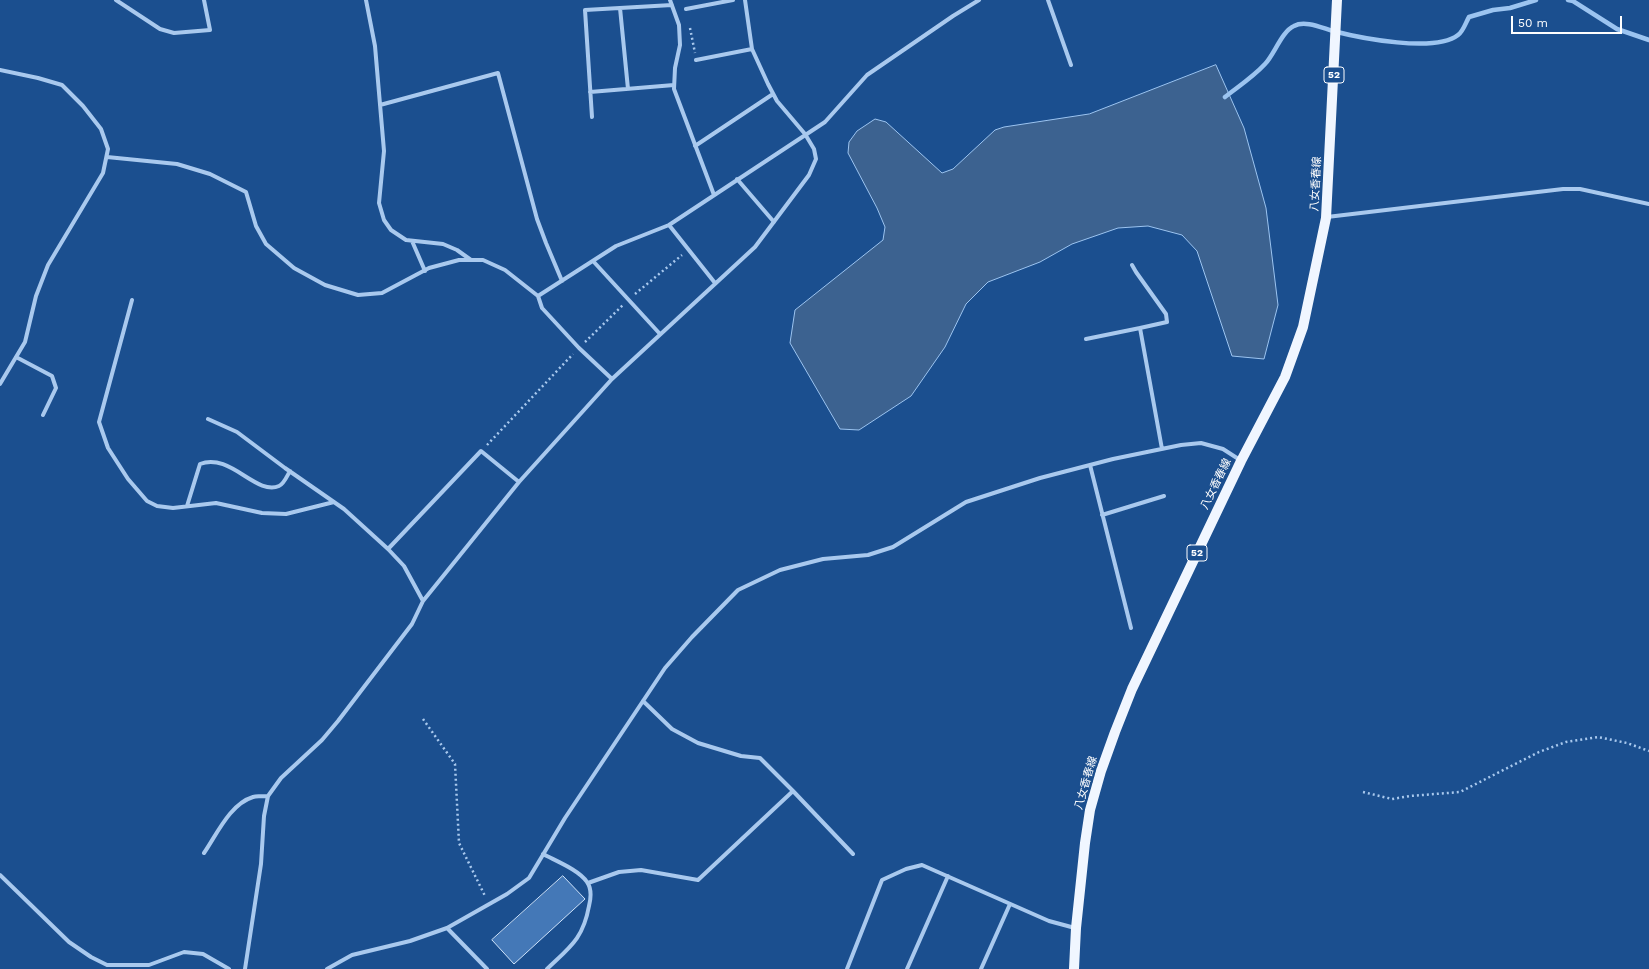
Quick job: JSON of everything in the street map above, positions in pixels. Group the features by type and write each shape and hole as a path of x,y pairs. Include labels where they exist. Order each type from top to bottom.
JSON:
{"main road":[{"name":"八女香春線","path":"1074,969 1076,928 1085,843 1090,810 1101,771 1132,689 1241,461 1285,377 1303,327 1326,218 1337,4"}],"street":[{"path":"116,0 160,29 174,33 210,30 204,0"},
{"path":"366,0 375,46 384,152 379,203 384,220 391,230 406,240 443,244 457,250 472,260"},
{"path":"686,9 733,0"},
{"path":"245,969 261,864 264,816 268,796 280,778 322,740 338,721 412,624 423,601 519,482 612,379 755,247 809,175 816,159 814,149 805,134 773,94 752,50 745,0"},
{"path":"538,296 616,246 669,225 825,122 867,75 979,0"},
{"path":"1048,0 1071,65"},
{"path":"592,118 585,10 620,8 671,2 679,25 680,44 675,68 674,88 714,195"},
{"path":"620,8 628,89"},
{"path":"696,60 752,50"},
{"path":"0,70 62,85 83,106 101,128 108,149 103,173 48,265 36,296 25,342 0,384"},
{"path":"380,105 498,73 537,219 562,281"},
{"path":"590,92 674,85"},
{"path":"695,146 773,94"},
{"path":"106,157 177,164 210,174 246,192 256,226 266,244 294,268 325,285 358,295 382,294 425,271 459,260 483,260 505,270 538,296 542,308 578,348 612,379"},
{"path":"738,179 774,222"},
{"path":"1326,218 1563,188 1580,189 1649,204"},
{"path":"669,225 715,283"},
{"path":"412,241 425,271"},
{"path":"592,261 660,334"},
{"path":"1086,339 1167,322 1166,314 1132,265"},
{"path":"132,300 99,422 108,448 124,473 147,501 157,506 173,508 216,503 262,513 286,514 334,502"},
{"path":"1140,328 1162,448"},
{"path":"16,357 52,376 56,388 43,415"},
{"path":"208,419 237,432 344,509 388,549 404,566 423,601"},
{"path":"327,969 352,956 410,941 447,928 489,904 529,878 594,773 665,668 692,637 738,590 780,570 823,559 868,555 894,547 966,502 1040,478 1090,465 1162,448 1201,443 1223,450 1241,461"},
{"path":"388,549 481,450 519,482"},
{"path":"187,506 200,464 208,461 231,467 257,483 271,487 279,486 284,482 290,471"},
{"path":"1090,465 1131,628"},
{"path":"1102,515 1164,496"},
{"path":"643,701 672,729 698,743 742,756 760,758 853,854"},
{"path":"588,883 619,872 641,870 698,880 793,791"},
{"path":"204,852 231,813 242,803 253,797 268,796"},
{"path":"543,854 578,874 588,883 591,895 588,915 582,932 571,946 547,969"},
{"path":"847,969 882,880 906,869 922,864 1049,922 1076,928"},
{"path":"0,875 69,942 91,957 107,965 150,965 184,952 203,954 229,969"},
{"path":"907,969 948,876"},
{"path":"981,969 1010,904"},
{"path":"447,928 487,969"}],"path":[{"path":"686,9 696,60"},
{"path":"423,718 454,764 459,843 489,904"},
{"path":"1363,792 1392,799 1460,792 1539,752 1566,742 1598,737 1627,744 1649,752"}],"water":[{"path":"1216,65 1244,128 1266,208 1278,305 1264,359 1232,356 1197,251 1182,235 1148,226 1118,228 1072,244 1040,262 988,282 966,304 945,347 911,396 859,430 840,429 790,343 795,310 883,240 885,227 877,208 848,153 849,142 857,131 875,119 886,122 942,173 953,169 995,130 1004,127 1089,114"}],"building":[{"path":"563,876 585,899 514,964 492,940"}],"waterway":[{"path":"1225,97 1260,69 1268,60 1286,33 1298,24 1314,25 1345,34 1378,40 1433,43 1447,40 1460,34 1469,17 1493,10 1510,8 1536,0"},
{"path":"1568,0 1573,1 1617,29 1649,40"}]}
